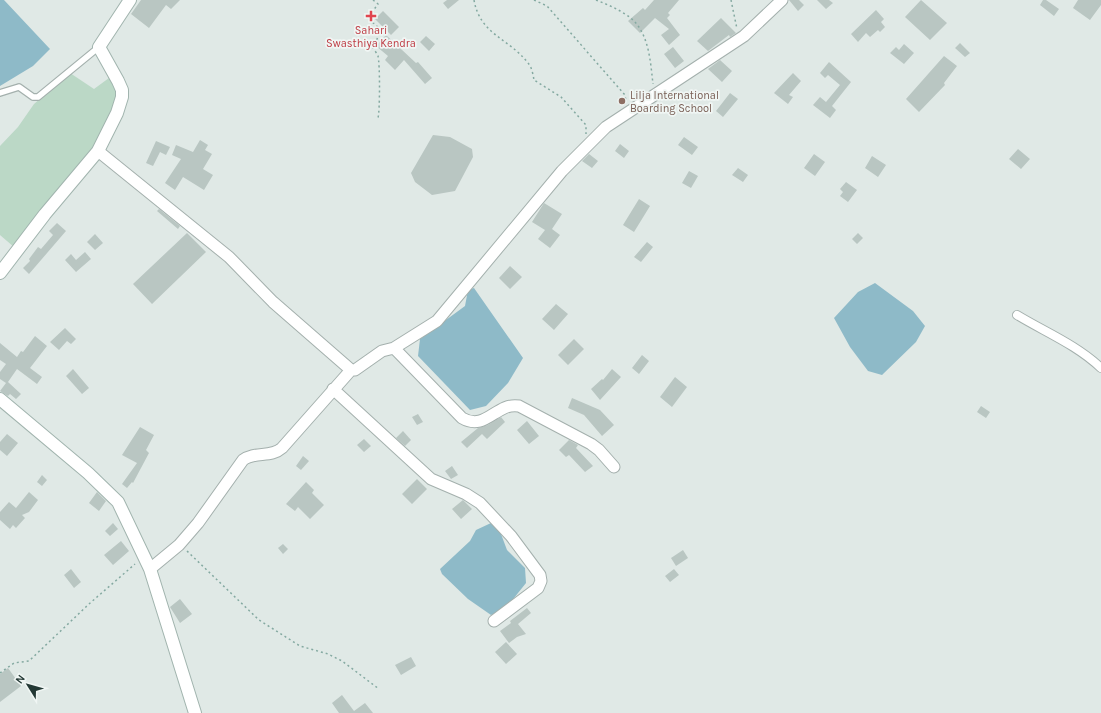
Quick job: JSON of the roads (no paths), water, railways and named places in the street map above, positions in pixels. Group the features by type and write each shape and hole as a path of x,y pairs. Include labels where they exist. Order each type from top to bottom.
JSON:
{"main road":[{"path":"0,273 45,214 98,151 117,113 122,97 118,81 99,47 130,0"},
{"path":"0,399 110,493 123,510 150,569 195,713"}],"street":[{"path":"150,569 179,545 198,523 243,460 250,457 278,452 351,370 358,369 382,351 394,348 437,321 562,171 606,127 740,38 782,0"},
{"path":"98,151 228,257 273,302 351,370"},
{"path":"1017,315 1047,330 1092,359 1101,368"},
{"path":"394,348 462,418 470,423 477,422 511,405 519,406 591,444 599,450 614,467"},
{"path":"333,389 431,479 466,494 480,503 511,536 540,575 538,588 494,620"}],"lane":[{"path":"0,93 19,87 33,97 38,98 99,47"}],"water":[{"path":"0,0 4,0 50,49 33,66 0,86"},
{"path":"875,283 913,311 925,326 916,342 882,375 868,371 850,347 834,318 858,292"},
{"path":"474,288 523,358 508,383 486,406 470,410 418,356 420,339 465,306 468,290"},
{"path":"491,523 498,526 507,550 525,568 526,583 506,608 491,615 468,599 442,574 440,569 470,541 476,530"}],"place":[{"name":"Sahari Swasthiya Kendra","path":"371,16"},
{"name":"Lilja International Boarding School","path":"622,101"}]}
